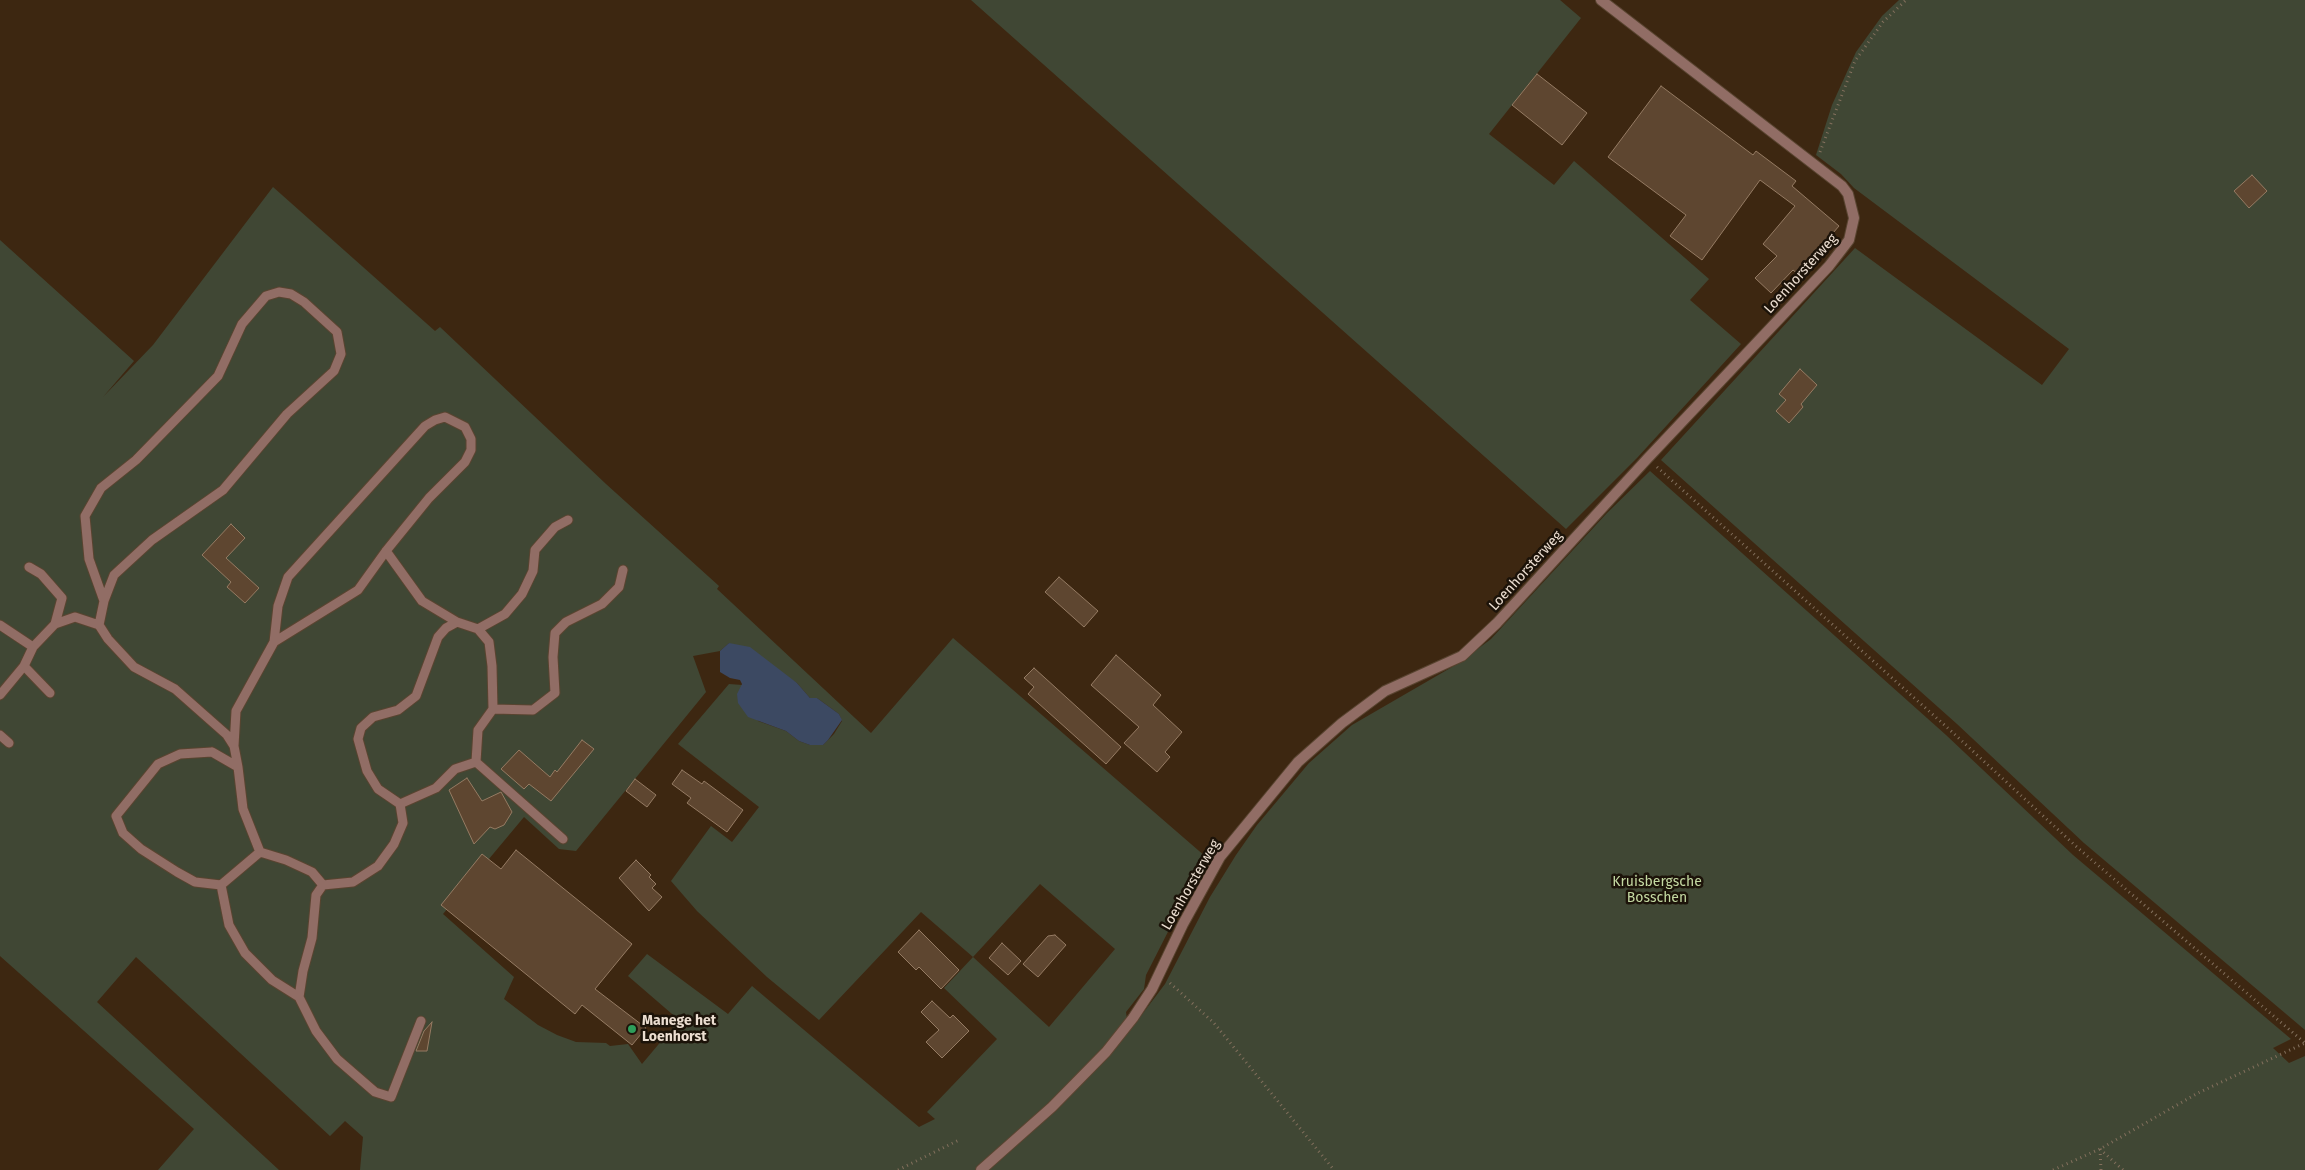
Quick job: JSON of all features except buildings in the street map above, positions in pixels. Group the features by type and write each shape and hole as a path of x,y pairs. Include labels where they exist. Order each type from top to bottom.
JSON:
{"street":[{"name":"Loenhorsterweg","path":"982,1170 1052,1107 1106,1052 1133,1018 1160,974 1182,924 1220,857 1298,762 1342,723 1385,691 1462,656 1497,623 1647,459 1829,266 1849,240 1854,218 1848,194 1842,186 1601,0"}],"lane":[{"path":"99,625 104,601 114,575 152,540 223,490 287,414 334,371 341,354 336,332 304,302 291,294 279,292 266,296 242,324 218,376 136,460 101,488 85,516 89,559 104,601"},
{"path":"260,852 243,809 234,746 236,711 274,642 278,606 288,577 425,426 445,417 465,428 471,439 471,450 465,462 429,498 386,551 358,590 274,642"},
{"path":"478,629 505,614 522,594 534,572 535,550 555,527 568,520"},
{"path":"386,551 422,600 457,622 478,629 489,642 492,666 493,709 478,730 476,762"},
{"path":"0,693 24,666 33,647 55,624 62,598 41,574 29,567"},
{"path":"493,709 533,710 555,693 553,657 555,633 566,622 602,604 619,587 623,570"},
{"path":"55,624 75,618 99,625 108,639 134,667 175,689 227,735 234,746"},
{"path":"299,997 303,971 312,938 316,895 323,885 353,882 378,866 394,844 403,823 400,804 378,788 367,772 358,739 361,728 374,716 398,710 416,696 438,637 446,628 457,622"},
{"path":"0,625 33,647"},
{"path":"24,666 50,693"},
{"path":"0,735 9,743"},
{"path":"238,767 212,752 180,754 158,764 116,816 122,834 177,872 195,882 222,885 260,852"},
{"path":"400,804 436,788 455,769 476,762"},
{"path":"476,762 563,838"},
{"path":"260,852 286,860 312,872 323,885"},
{"path":"222,885 229,925 245,954 272,980 299,997 316,1031 337,1059 375,1092 391,1097 421,1021"}],"path":[{"path":"1815,166 1855,61 1883,22 1906,0"},
{"path":"1647,459 1950,730 2079,849 2305,1043 2198,1093 2100,1149 2053,1170"},
{"path":"1160,974 1214,1023 1334,1170"},
{"path":"898,1170 959,1140"},
{"path":"2100,1149 2101,1170"},
{"path":"2100,1149 2123,1170"}],"green space":[{"path":"971,0 1560,0 1581,18 1489,134 1554,185 1574,161 1709,279 1690,300 1741,344 1637,458 1566,529"},
{"path":"1899,0 2305,0 2305,1030 2084,843 1957,724 1661,460 1855,248 2042,385 2069,349 1854,188 1841,174 1816,155 1832,105 1856,52 1882,16"},
{"name":"Kruisbergsche Bosschen","path":"273,187 435,331 440,327 606,484 719,586 717,589 871,733 953,638 1206,857 1146,975 1144,989 1126,1012 1128,1028 1131,1029 1165,984 1210,897 1236,855 1257,825 1309,763 1352,725 1459,663 1491,639 1607,513 1650,471 1946,735 2073,855 2291,1039 2273,1048 2289,1063 2305,1056 2305,1170 360,1170 363,1137 345,1121 330,1136 136,957 97,1002 279,1170 158,1170 194,1129 0,956 0,240 134,361 103,397 153,345","holes":["729,643 797,683 810,698 817,698 839,714 842,721 834,734 823,745 810,745 799,741 786,731 758,721 742,685 729,684 678,744 759,807 732,842 711,826 671,881 697,911 767,977 819,1020 921,912 973,957 944,988 997,1039 927,1112 935,1119 919,1127 752,986 728,1014 647,954 628,976 679,1020 642,1064 628,1044 610,1046 606,1043 576,1042 557,1035 538,1025 504,999 514,977 443,914 524,817 559,849 576,851 706,692 693,656 720,651","1040,884 1115,949 1049,1027 973,957"]}],"water":[{"path":"729,643 750,647 797,683 810,698 817,698 839,714 842,720 823,745 810,745 799,741 786,731 748,717 738,703 737,694 742,684 740,680 730,678 720,672 720,651"}],"place":[{"name":"Manege het Loenhorst","path":"632,1029"}]}
